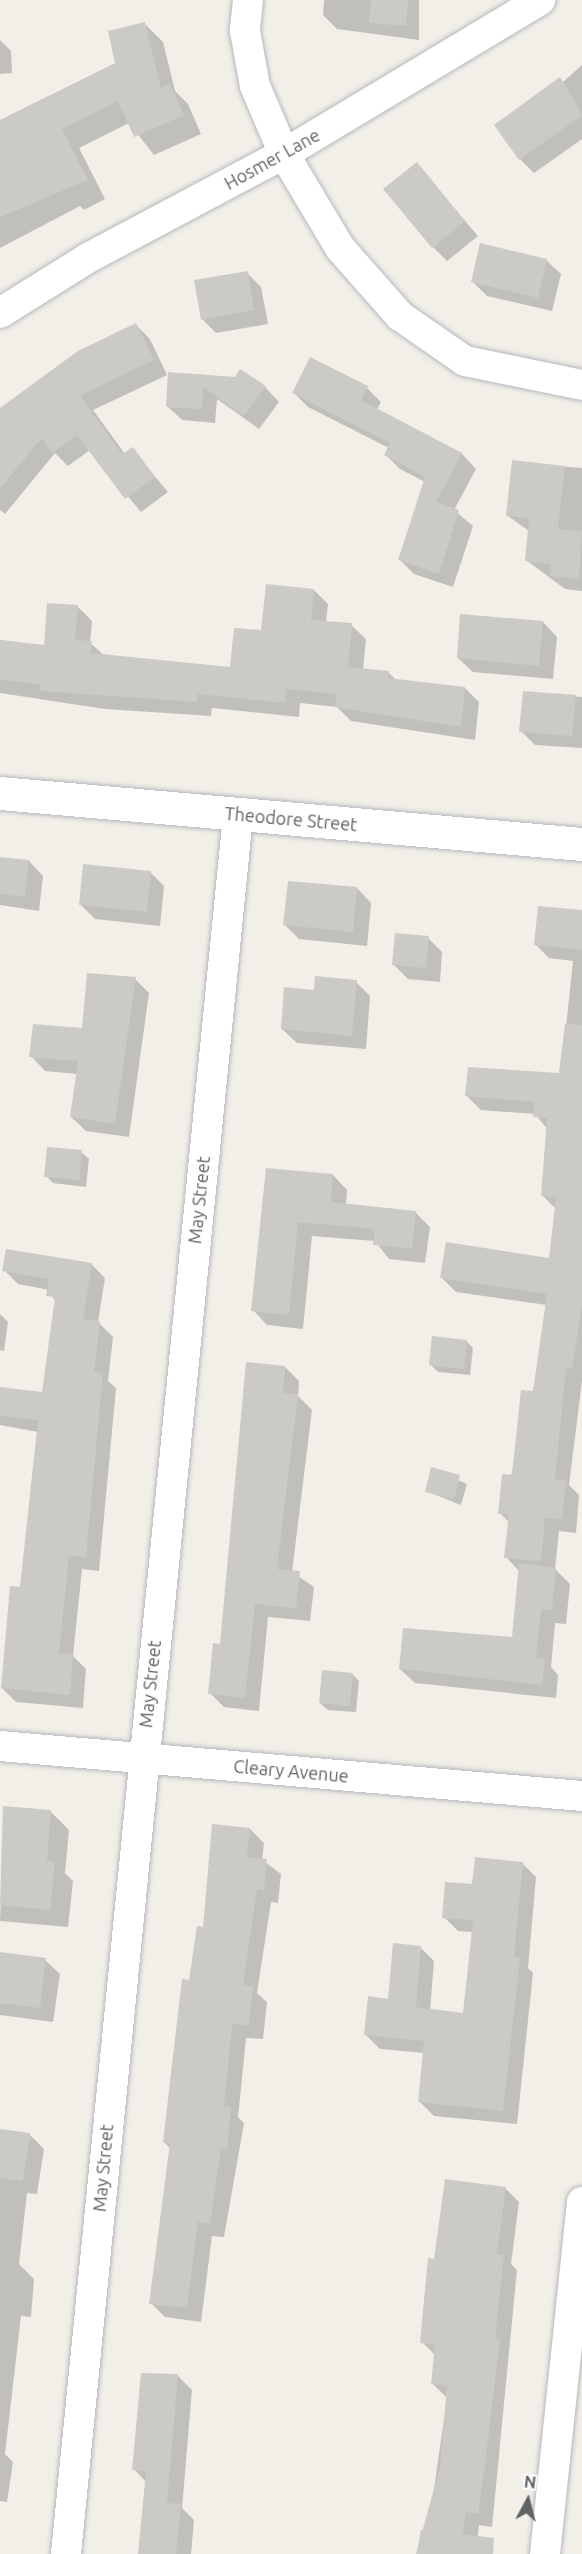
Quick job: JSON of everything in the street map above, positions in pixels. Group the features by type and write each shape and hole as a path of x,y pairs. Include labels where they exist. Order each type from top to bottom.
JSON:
{"main road":[{"name":"Theodore Street","path":"0,793 582,844"}],"street":[{"path":"248,0 245,31 255,86 284,154 340,248 400,316 465,362 582,385"},
{"name":"Hosmer Lane","path":"0,313 88,258 284,154 540,0"},
{"name":"May Street","path":"66,2554 142,1759 238,814"},
{"name":"Cleary Avenue","path":"0,1746 582,1796"},
{"path":"545,2554 582,2202"}],"building":[{"path":"371,0 408,0 406,26 369,23"},
{"path":"145,22 161,88 170,84 184,115 134,137 118,101 62,129 88,180 0,217 0,120 115,63 108,31"},
{"path":"560,77 582,115 519,160 494,125"},
{"path":"417,162 465,221 432,248 383,189"},
{"path":"480,243 547,259 538,298 471,282"},
{"path":"248,271 254,310 201,320 194,280"},
{"path":"136,323 154,360 80,396 122,454 133,447 155,477 125,499 77,435 52,453 42,438 0,488 0,408 78,351"},
{"path":"310,357 368,386 361,400 462,453 436,502 459,510 439,574 398,560 425,477 384,455 390,443 292,393"},
{"path":"240,369 266,386 244,416 203,387 202,409 166,407 168,372 235,377"},
{"path":"512,460 565,466 558,529 582,531 579,579 550,576 551,564 525,561 529,518 506,516"},
{"path":"266,584 314,589 311,620 352,623 348,667 389,671 388,678 465,687 461,727 335,707 337,694 286,689 285,703 198,694 197,702 40,691 40,684 0,680 0,640 44,645 47,603 78,605 75,640 92,641 91,653 230,667 234,628 261,630"},
{"path":"460,614 543,621 539,666 457,658"},
{"path":"523,691 576,695 572,736 519,732"},
{"path":"0,857 29,860 25,897 0,894"},
{"path":"83,864 151,871 147,912 79,905"},
{"path":"288,881 357,887 353,932 283,925"},
{"path":"538,906 582,910 582,950 534,945"},
{"path":"395,933 429,936 426,968 392,965"},
{"path":"87,973 136,977 115,1124 70,1117 78,1061 29,1057 33,1024 82,1028"},
{"path":"315,976 357,980 352,1036 281,1029 284,987 314,990"},
{"path":"565,1024 582,1025 582,1304 572,1369 566,1368 555,1479 566,1480 562,1519 545,1518 541,1561 504,1558 509,1514 498,1514 502,1474 512,1475 521,1390 533,1391 547,1294 440,1278 446,1242 549,1258 556,1197 541,1196 547,1118 533,1117 534,1102 465,1096 468,1067 559,1073"},
{"path":"47,1147 82,1150 79,1180 44,1177"},
{"path":"266,1168 333,1174 331,1202 416,1211 412,1249 373,1245 375,1229 298,1222 289,1315 251,1311"},
{"path":"6,1249 92,1263 83,1319 100,1321 94,1372 103,1373 86,1557 69,1556 59,1653 73,1654 70,1695 1,1688 10,1586 20,1587 38,1420 0,1416 0,1387 42,1392 55,1297 46,1296 49,1279 2,1271"},
{"path":"432,1336 467,1340 464,1369 429,1365"},
{"path":"246,1362 285,1366 283,1393 298,1394 277,1569 300,1571 296,1608 255,1604 245,1698 208,1694 213,1643 220,1644"},
{"path":"431,1467 460,1475 454,1499 425,1492"},
{"path":"519,1563 556,1568 552,1610 541,1609 536,1658 545,1659 542,1685 399,1669 403,1628 512,1637"},
{"path":"322,1670 353,1673 350,1706 319,1703"},
{"path":"3,1806 51,1810 47,1861 55,1861 50,1910 0,1905"},
{"path":"212,1824 250,1828 247,1857 267,1859 264,1890 257,1889 243,1985 253,1986 249,2026 232,2024 224,2106 231,2107 227,2149 221,2148 210,2224 198,2222 187,2308 149,2304 170,2143 163,2142 182,1979 189,1980 197,1926 203,1927"},
{"path":"475,1857 523,1862 514,1957 520,1958 503,2111 418,2102 424,2041 364,2035 368,1996 388,1999 393,1943 421,1946 416,2007 463,2013 473,1920 442,1918 445,1882 472,1884"},
{"path":"0,1952 46,1958 40,2008 0,2003"},
{"path":"0,2129 30,2133 23,2181 0,2178"},
{"path":"445,2179 506,2187 497,2254 504,2255 495,2340 500,2340 485,2465 478,2514 466,2512 463,2534 494,2538 493,2554 416,2554 440,2467 447,2386 431,2384 435,2345 420,2343 428,2258 434,2259"},
{"path":"141,2373 178,2374 167,2503 181,2504 176,2554 138,2554 146,2471 132,2470"}]}
